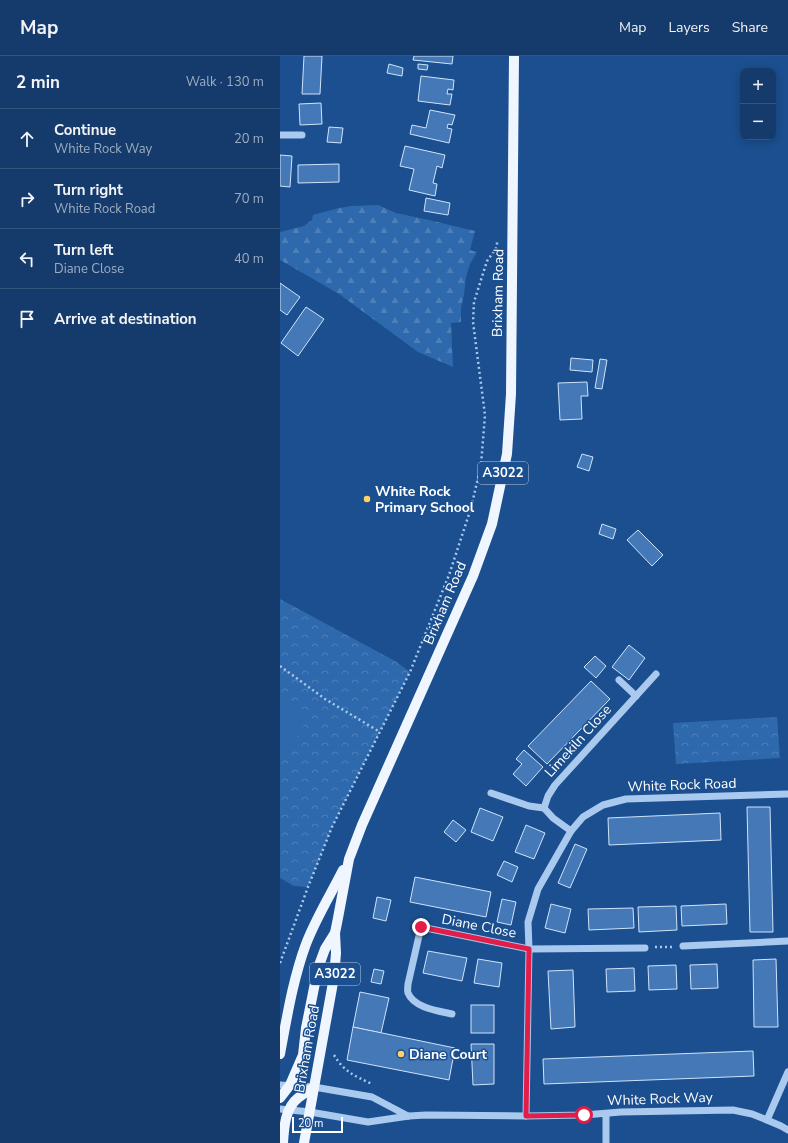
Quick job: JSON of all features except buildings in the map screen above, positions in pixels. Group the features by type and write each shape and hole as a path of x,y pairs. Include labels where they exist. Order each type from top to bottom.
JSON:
{"main road":[{"name":"Brixham Road","path":"304,1143 334,977 336,933 349,859 362,825 473,576 492,524 507,454 511,394 514,56"},
{"name":"A3022","path":"280,1054 298,968 306,944 312,929 349,859"},
{"path":"280,1098 285,1085 303,1055 306,1028 318,968 325,949 336,933"},
{"path":"283,1143 285,1121 284,1109 297,1098 314,1088"}],"street":[{"path":"280,135 302,135"},
{"name":"Limekiln Close","path":"544,808 548,796 555,785 656,674"},
{"path":"619,680 636,696"},
{"path":"491,793 529,806 544,808 553,818 571,831"},
{"name":"White Rock Road","path":"526,1116 529,949 528,922 538,889 571,831 583,817 603,806 626,799 788,794"},
{"name":"Diane Close","path":"452,1014 430,1009 420,1004 412,999 408,992 408,984 421,927 529,949"},
{"path":"683,946 788,941"},
{"path":"529,949 645,948"},
{"path":"767,1120 788,1072"},
{"path":"285,1085 372,1097 408,1116"},
{"name":"White Rock Way","path":"284,1109 368,1122 426,1115 526,1116 606,1114 621,1112 733,1110 752,1114 788,1130"},
{"path":"606,1114 606,1143"}],"path":[{"path":"280,963 332,827 410,672 449,575 471,508 481,465 485,415 473,322 474,302 479,281 487,261 497,247 498,240"},
{"path":"280,666 325,699 380,732"},
{"path":"645,948 683,946"},
{"path":"324,1031 328,1043 343,1068 355,1076 375,1085"}],"green space":[{"path":"378,205 396,213 475,231 470,250 477,252 470,264 466,277 461,308 461,322 451,323 453,367 418,352 339,294 280,260 280,232 304,226 312,220 313,215 351,206"},
{"path":"280,599 395,661 410,672 332,827 308,887 294,886 280,878"},
{"path":"280,696 310,715 280,764"},
{"path":"777,717 780,758 676,764 673,723"}],"place":[{"name":"White Rock Primary School","path":"367,499"},
{"name":"Diane Court","path":"401,1054"}],"route":[{"path":"421,927 529,949 526,1116 584,1115"}]}
